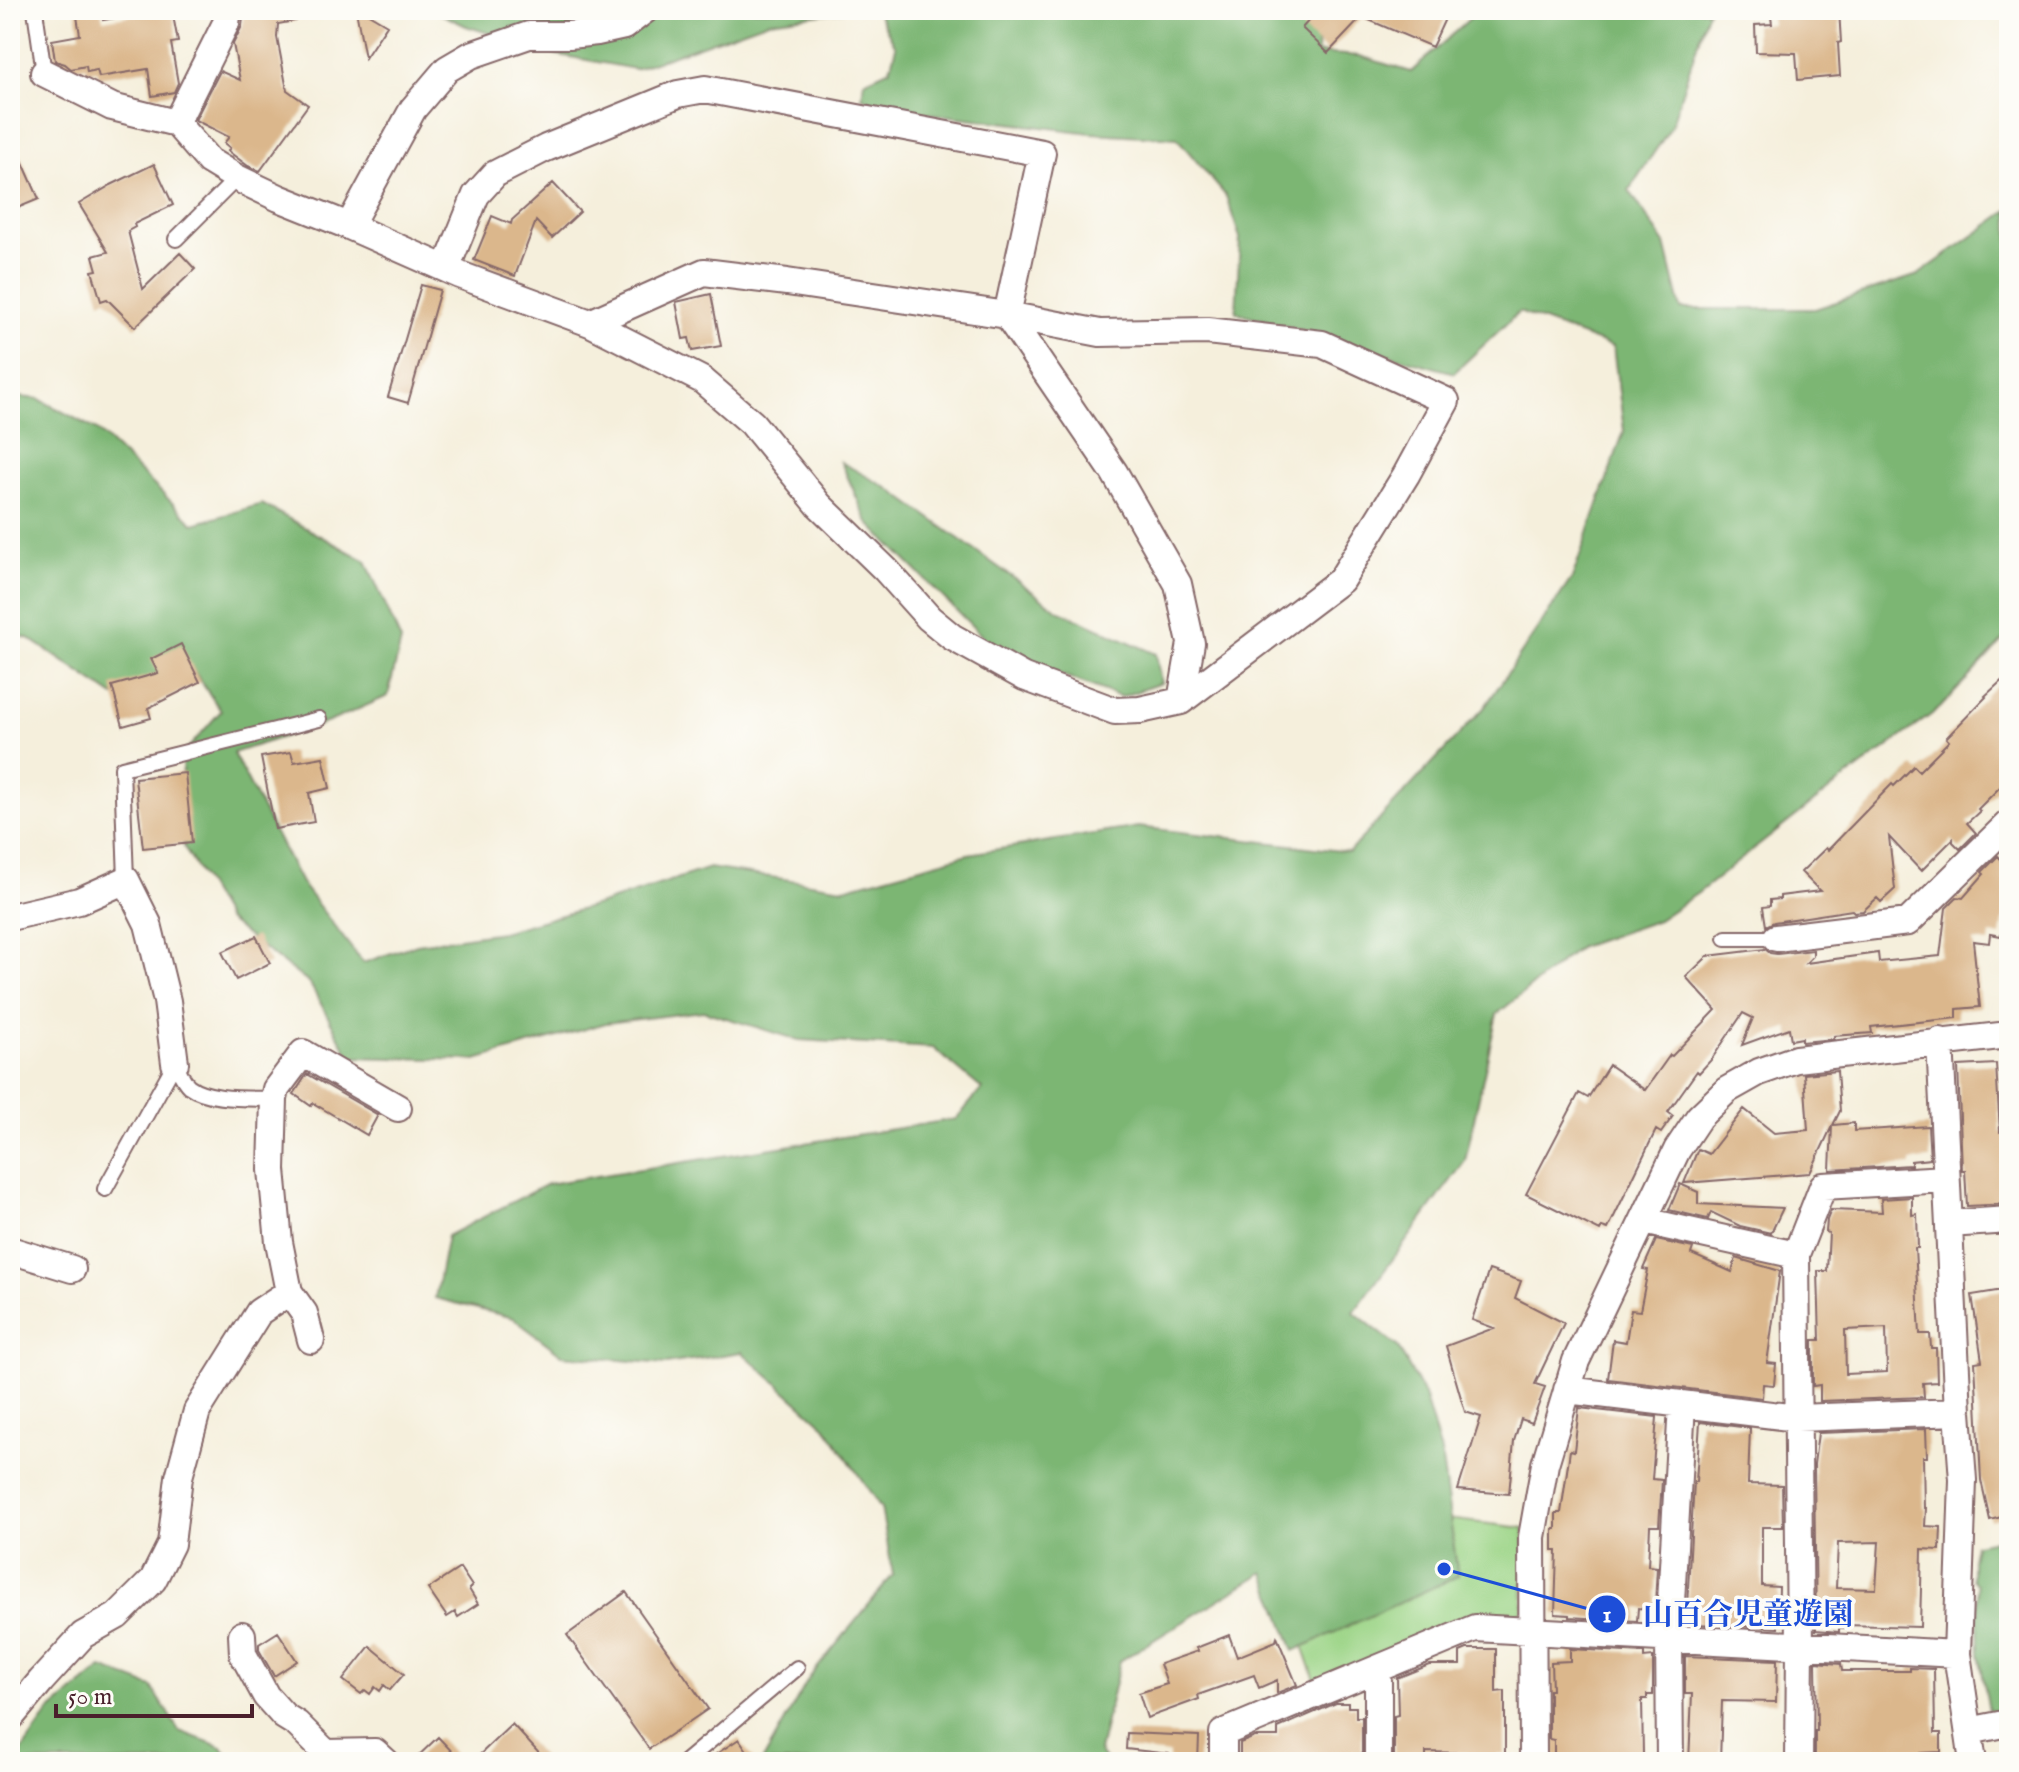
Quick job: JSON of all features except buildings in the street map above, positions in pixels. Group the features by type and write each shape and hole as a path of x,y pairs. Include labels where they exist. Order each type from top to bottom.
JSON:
{"street":[{"path":"176,123 226,23 228,10"},
{"path":"349,226 413,109 447,69 471,55 529,35 569,35 624,26 645,10"},
{"path":"44,73 112,107 176,123 209,161 279,198 446,269 590,323 702,380 752,423 819,505 886,570 929,618 952,637 1024,677 1115,711 1140,710 1181,701 1341,580 1406,475 1446,401 1322,344 1207,331 1100,333 1007,315 704,272 590,323"},
{"path":"446,269 476,195 495,174 546,148 678,94 705,89 1042,153 1007,315 1114,472 1178,584 1191,643 1181,701"},
{"path":"1776,938 1908,922 2009,823"},
{"path":"10,917 79,901 126,880 148,924 167,1001 175,1063"},
{"path":"1533,1762 1532,1537 1545,1464 1576,1361 1677,1150 1699,1117 1727,1090 1759,1072 1796,1059 2009,1035"},
{"path":"1940,1041 1963,1480 1957,1654 1973,1762"},
{"path":"311,1340 304,1313 289,1292 279,1242 272,1170 276,1089 303,1053 398,1108"},
{"path":"1799,1762 1796,1255 1823,1186 1946,1179"},
{"path":"1949,1224 2009,1220"},
{"path":"1644,1221 1796,1255"},
{"path":"10,1250 72,1269"},
{"path":"10,1718 83,1635 117,1616 153,1580 171,1544 179,1477 197,1411 259,1312 289,1292"},
{"path":"1567,1390 1797,1418 1958,1412"},
{"path":"1670,1762 1669,1638 1682,1404"},
{"path":"1223,1762 1223,1733 1475,1628 1957,1654"},
{"path":"242,1635 243,1654 251,1670 266,1696 284,1716 297,1724 326,1753 375,1752 386,1762"},
{"path":"1378,1670 1378,1762"},
{"path":"1969,1731 2009,1723"}],"lane":[{"path":"35,10 44,73"},
{"path":"176,239 237,178"},
{"path":"126,880 122,768 319,719"},
{"path":"1726,938 1776,938"},
{"path":"175,1063 187,1084 202,1092 274,1099"},
{"path":"105,1189 175,1063"},
{"path":"685,1762 797,1668"}],"green space":[{"path":"433,10 852,10 769,21 635,69 554,54 466,26"},
{"path":"876,10 1319,10 1317,53 1360,56 1411,72 1479,10 1708,10 1671,127 1629,190 1665,244 1681,309 1815,309 1918,275 2009,210 2009,634 1940,708 1698,893 1658,920 1580,947 1497,1014 1465,1161 1354,1312 1398,1347 1424,1395 1441,1452 1458,1576 1294,1651 1264,1572 1120,1661 1099,1751 1107,1762 762,1762 809,1678 893,1575 881,1508 826,1427 742,1352 666,1364 562,1355 513,1318 435,1298 447,1236 547,1184 956,1119 982,1089 933,1048 799,1040 703,1011 606,1023 476,1060 350,1057 310,984 227,920 184,847 182,755 221,711 187,661 114,696 30,639 10,632 10,396 39,399 97,430 194,524 262,504 366,561 401,641 388,696 329,722 233,753 301,883 363,963 417,944 502,932 604,903 709,868 844,888 968,854 1138,827 1349,852 1484,708 1572,578 1624,431 1613,347 1519,312 1454,373 1236,312 1240,238 1226,196 1177,138 1091,133 883,108 862,97 864,81 890,69 896,47"},
{"path":"841,462 891,490 1058,610 1156,654 1161,683 1121,697 1059,674 988,642 868,523"},
{"path":"1429,1517 1524,1528 1523,1610 1515,1618 1474,1615 1315,1680 1296,1625"},
{"path":"2009,1537 2009,1715 2001,1716 1989,1712 1979,1653 1977,1585 1972,1579 1972,1560 1975,1544"},
{"path":"102,1668 152,1687 179,1731 222,1747 232,1762 14,1762 50,1711"}],"place":[{"name":"山百合児童遊園","path":"1444,1569"}]}
